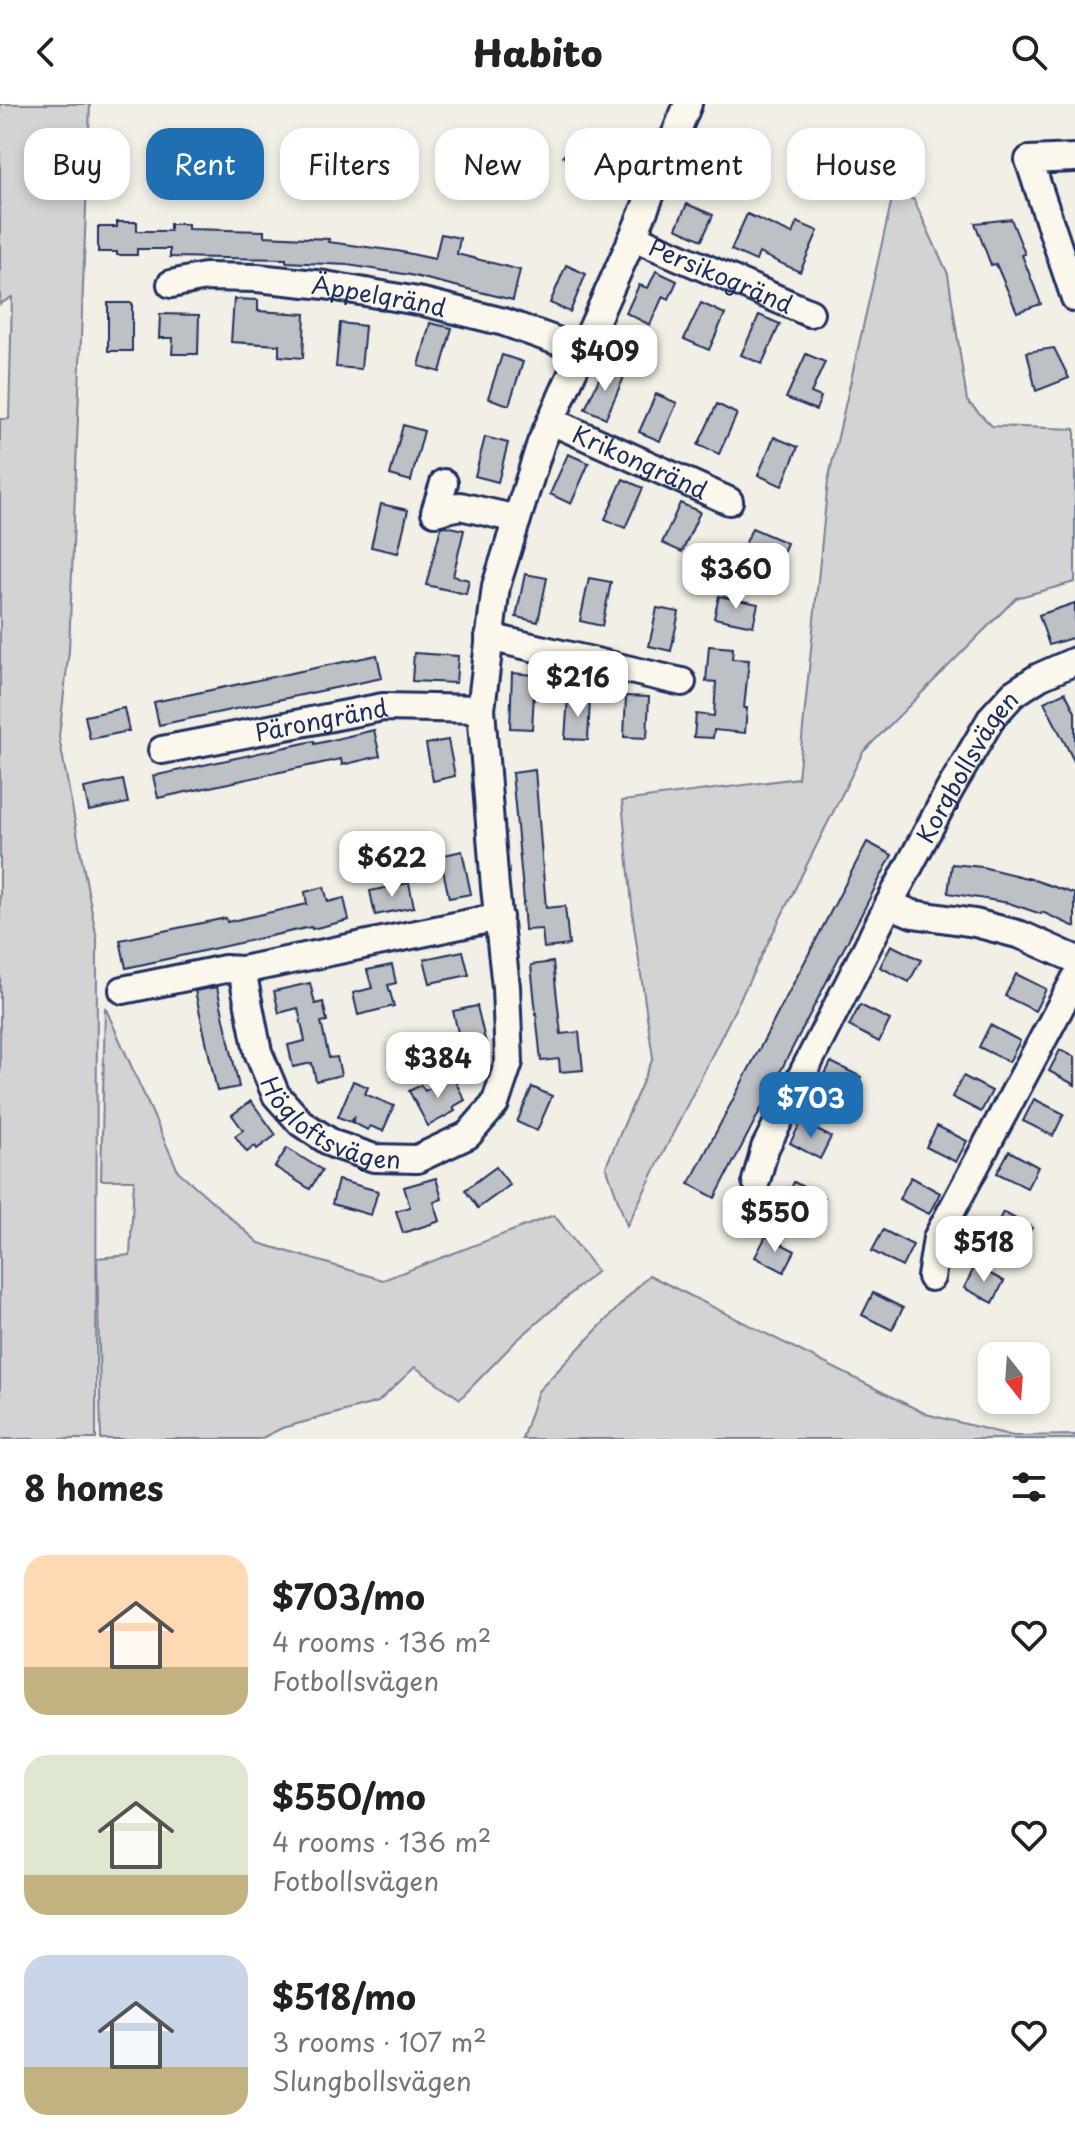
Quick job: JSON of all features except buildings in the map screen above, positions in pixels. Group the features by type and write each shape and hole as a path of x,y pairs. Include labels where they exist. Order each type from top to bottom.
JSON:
{"street":[{"name":"Högloftsvägen","path":"242,970 258,1052 276,1095 301,1123 333,1144 374,1158 417,1159 468,1135 495,1104 509,1062 506,987 481,709 496,586 541,443 633,237 688,104"},
{"path":"1075,158 1029,160 1075,298"},
{"name":"Persikogränd","path":"633,237 810,313"},
{"name":"Äppelgränd","path":"171,284 205,277 257,278 325,285 423,302 504,322 582,350"},
{"name":"Krikongränd","path":"551,421 729,501"},
{"path":"444,483 435,512 460,506 517,519"},
{"path":"489,637 682,682"},
{"name":"Korgbollsvägen","path":"756,1181 765,1148 889,904 992,717 1013,694 1039,677 1075,661"},
{"name":"Pärongränd","path":"162,750 383,707 481,709"},
{"path":"889,904 913,914 975,923 1021,935 1075,959"},
{"path":"123,990 225,969 242,970 499,917"},
{"path":"931,1277 937,1238 1075,979"}],"shaded area":[{"path":"0,104 90,104 89,128 24,128 24,200 86,200 69,650 59,737 97,939 96,1439 0,1439 0,419 9,419 12,297 0,304"},
{"path":"892,200 914,200 948,274 967,401 992,426 1075,429 1075,582 1016,598 863,752 627,1226 606,1166 653,1058 634,926 622,801 798,778 828,481"},
{"path":"105,1007 178,1171 259,1243 383,1280 554,1215 597,1271 516,1341 460,1399 415,1367 378,1402 282,1428 260,1439 101,1439 97,1258 130,1255 134,1180 101,1180"},
{"path":"649,1275 926,1414 1013,1436 1075,1435 1075,1439 522,1439 538,1391"}]}
